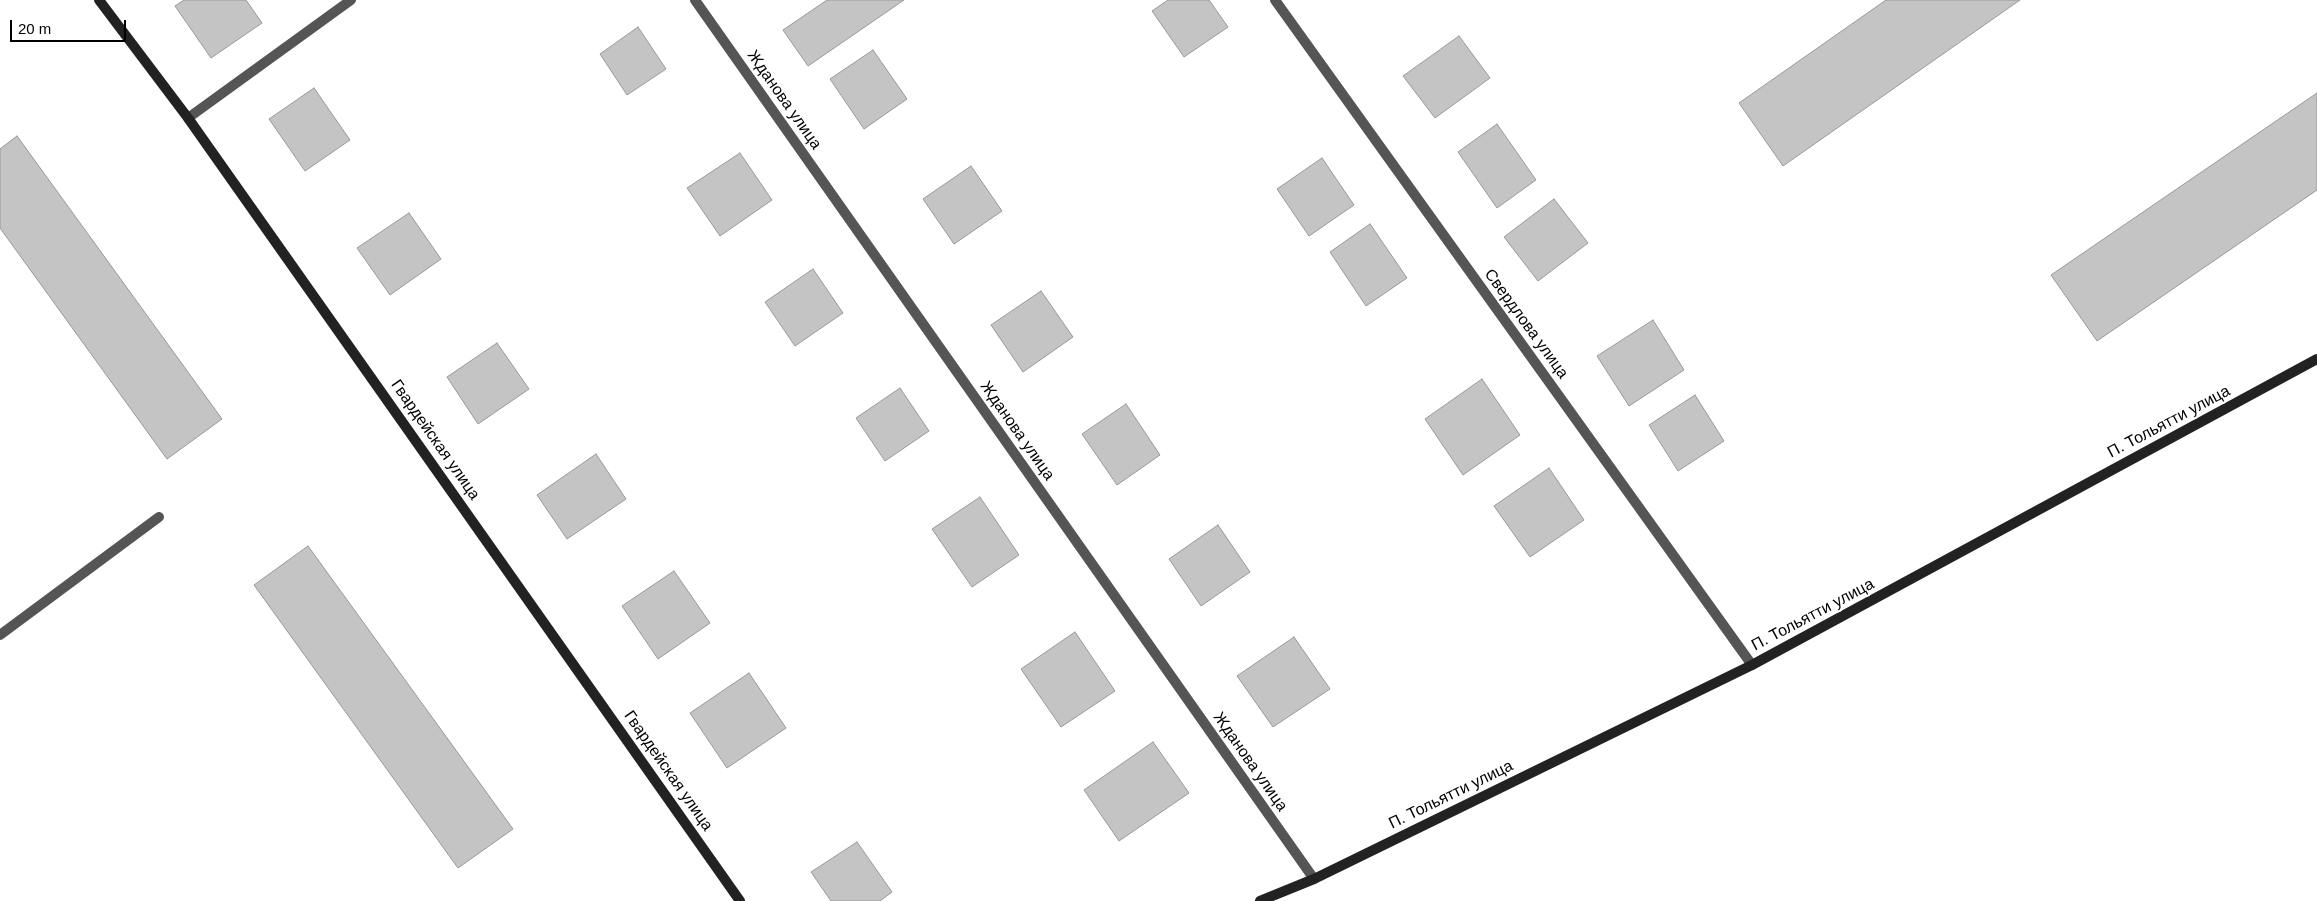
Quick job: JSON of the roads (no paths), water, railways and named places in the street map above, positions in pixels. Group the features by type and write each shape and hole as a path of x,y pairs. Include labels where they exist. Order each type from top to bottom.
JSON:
{"street":[{"name":"Гвардейская улица","path":"99,0 188,118 740,901"},
{"path":"188,118 352,0"},
{"name":"Жданова улица","path":"695,0 1314,879"},
{"name":"Свердлова улица","path":"1276,0 1752,665"},
{"name":"П. Тольятти улица","path":"1314,879 1752,665 2317,359"},
{"path":"0,635 159,517"},
{"path":"1260,901 1314,879"}]}
